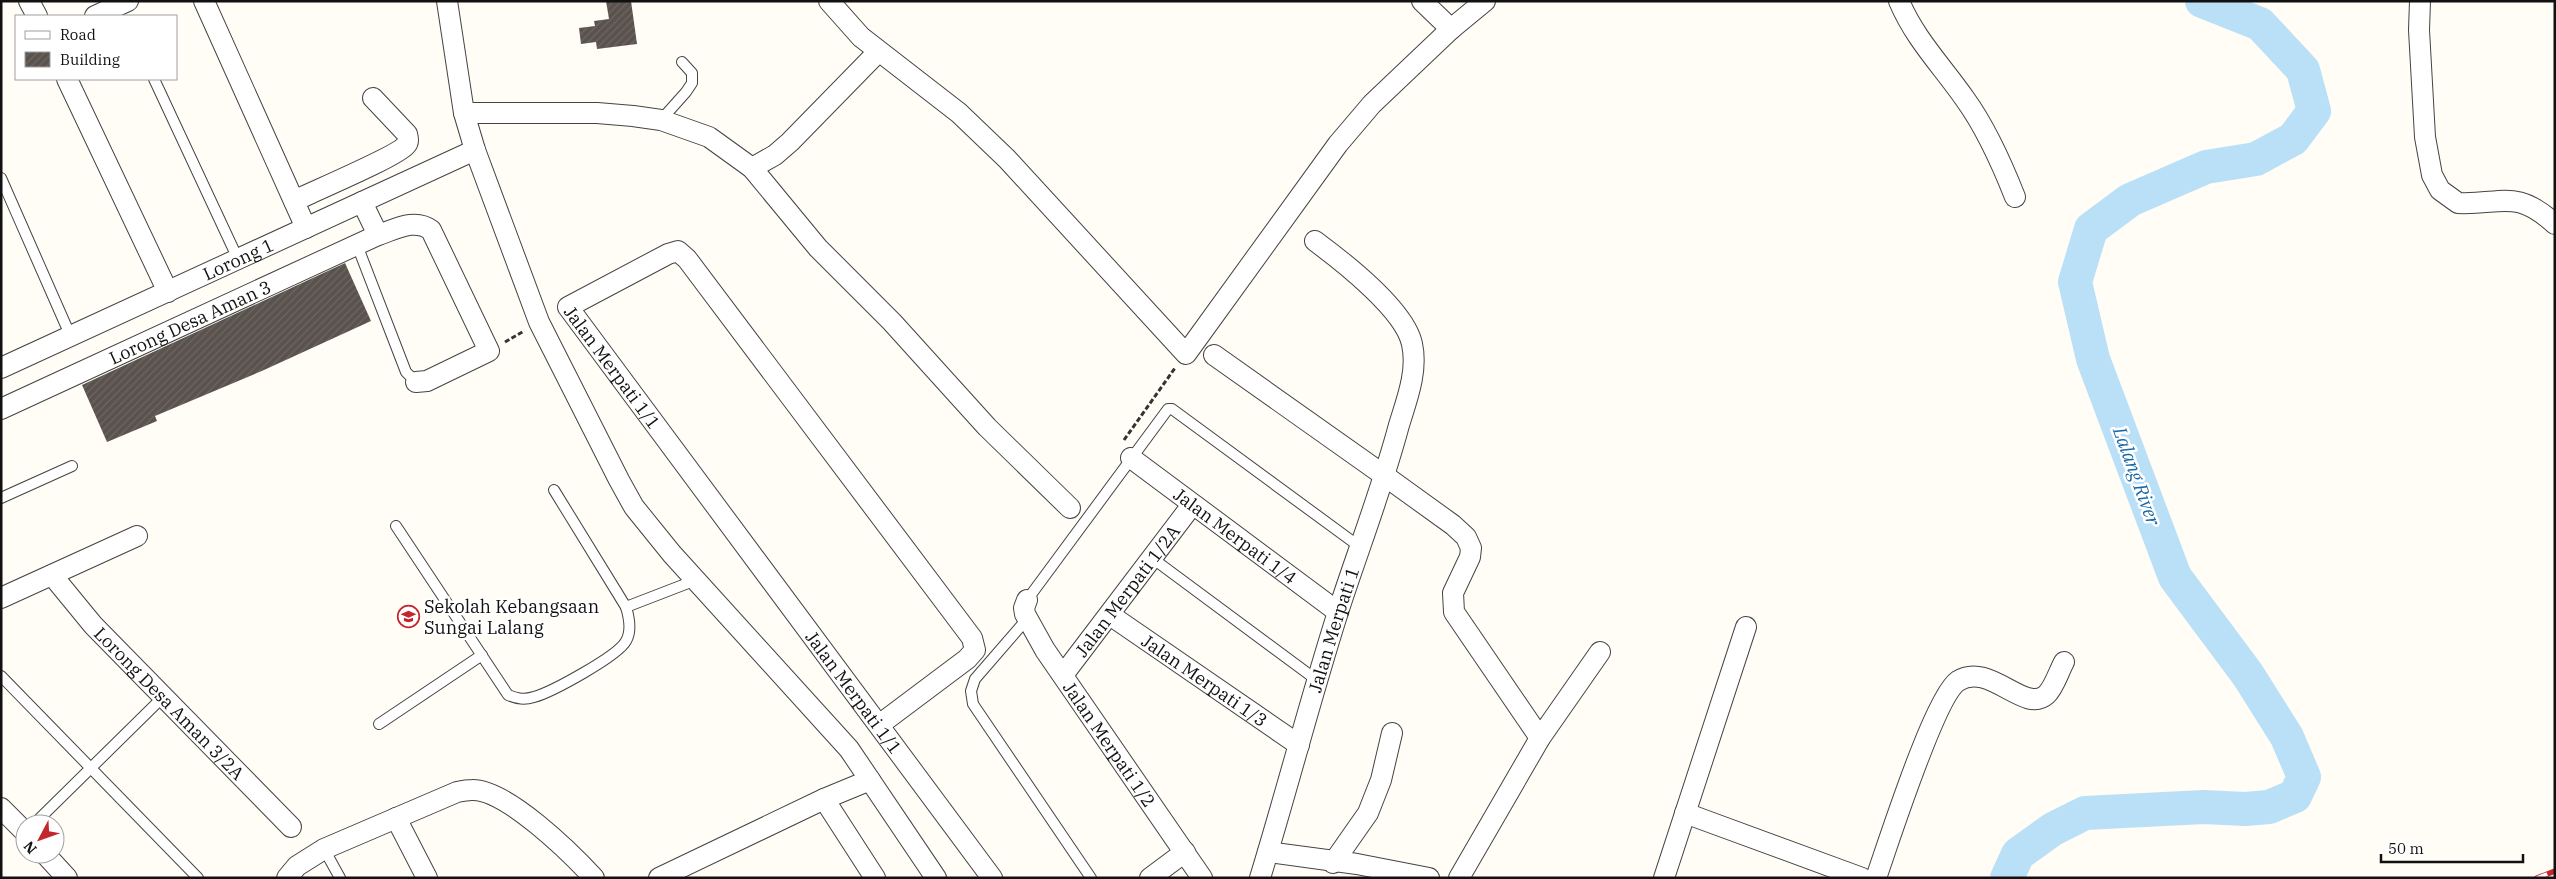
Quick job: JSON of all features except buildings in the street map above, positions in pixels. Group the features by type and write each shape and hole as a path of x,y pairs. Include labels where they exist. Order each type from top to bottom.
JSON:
{"street":[{"path":"29,1 36,15"},
{"path":"204,1 306,228"},
{"path":"447,1 464,113 475,150 539,322 634,507 696,580 831,727 870,780 936,878"},
{"path":"830,1 860,36 878,52 959,113 1007,158 1186,354 1338,144 1372,104 1450,29 1485,1"},
{"path":"1422,1 1450,29"},
{"path":"1899,1 1915,34 1966,99 1985,132 2015,198"},
{"path":"2420,1 2419,30 2425,136 2432,175 2440,190 2458,203 2515,200 2540,211 2555,224"},
{"path":"99,15 124,8"},
{"path":"752,168 775,155 790,142 878,52"},
{"path":"67,80 168,292"},
{"path":"294,201 387,157 406,145 408,140 407,134 374,98"},
{"path":"464,113 597,113 661,120 709,137 752,168 818,248 892,322 987,428 1070,508"},
{"name":"Lorong 1","path":"1,368 475,150"},
{"path":"362,202 378,235"},
{"name":"Lorong Desa Aman 3","path":"1,409 378,235 411,224 423,224 431,230 489,351"},
{"name":"Jalan Merpati 1","path":"1260,878 1338,612 1385,476 1411,384 1414,363 1413,345 1409,333 1401,321 1351,269 1315,241"},
{"name":"Jalan Merpati 1/1","path":"879,725 968,659 975,650 972,638 801,407 687,259 678,251 668,254 568,307 992,878"},
{"path":"539,322 568,307"},
{"path":"416,382 427,381 489,351"},
{"path":"1214,356 1385,476 1453,525 1466,537 1471,548 1470,557 1453,593 1454,612 1540,738"},
{"name":"Jalan Merpati 1/4","path":"1127,450 1192,505 1338,612"},
{"name":"Jalan Merpati 1/2A","path":"1063,674 1110,615 1192,505"},
{"path":"1,598 137,536"},
{"name":"Lorong Desa Aman 3/2A","path":"52,575 93,625 291,826"},
{"name":"Jalan Merpati 1/2","path":"1026,609 1063,674 1202,878"},
{"name":"Jalan Merpati 1/3","path":"1110,615 1299,745"},
{"path":"1664,878 1746,627"},
{"path":"1459,878 1540,738 1600,652"},
{"path":"1876,878 1937,713 1956,682 1969,676 1982,678 2029,700 2037,700 2047,695 2064,662"},
{"path":"1333,863 1368,813 1382,780 1392,733"},
{"path":"659,878 824,799 870,780"},
{"path":"287,878 297,866 324,849 457,792 473,789 489,793 509,803 548,834 594,878"},
{"path":"824,799 875,878"},
{"path":"1,808 15,822"},
{"path":"1684,813 1862,878"},
{"path":"396,818 427,878"},
{"path":"1150,878 1185,852"},
{"path":"1268,852 1333,863 1357,864 1429,878"},
{"path":"54,864 67,878"}],"lane":[{"path":"661,120 692,83 692,74 682,62"},
{"path":"154,80 238,259"},
{"path":"1,178 71,336"},
{"path":"357,245 406,372 416,382"},
{"path":"1091,878 973,704 971,691 975,679 1026,609 1127,450 1168,410 1172,409 1360,547"},
{"path":"1,498 72,466"},
{"path":"396,526 508,695 520,700 535,697 612,656 627,640 630,620 626,606 554,490"},
{"path":"1152,558 1318,681"},
{"path":"626,606 696,580"},
{"path":"379,724 482,655"},
{"path":"1,676 198,878"},
{"path":"44,814 164,696"},
{"path":"324,849 340,878"}],"path":[{"path":"489,351 539,322"},
{"path":"1127,450 1186,354"}],"waterway":[{"name":"Lalang River","path":"2007,878 2018,854 2053,829 2085,813 2204,807 2245,809 2269,807 2295,796 2304,777 2287,737 2248,675 2175,577 2093,359 2075,282 2091,229 2130,200 2206,167 2256,159 2293,139 2314,111 2303,70 2260,24 2202,1"}],"railway":[{"path":"2537,878 2555,871"}],"place":[{"name":"Sekolah Kebangsaan Sungai Lalang","path":"408,616"}]}
